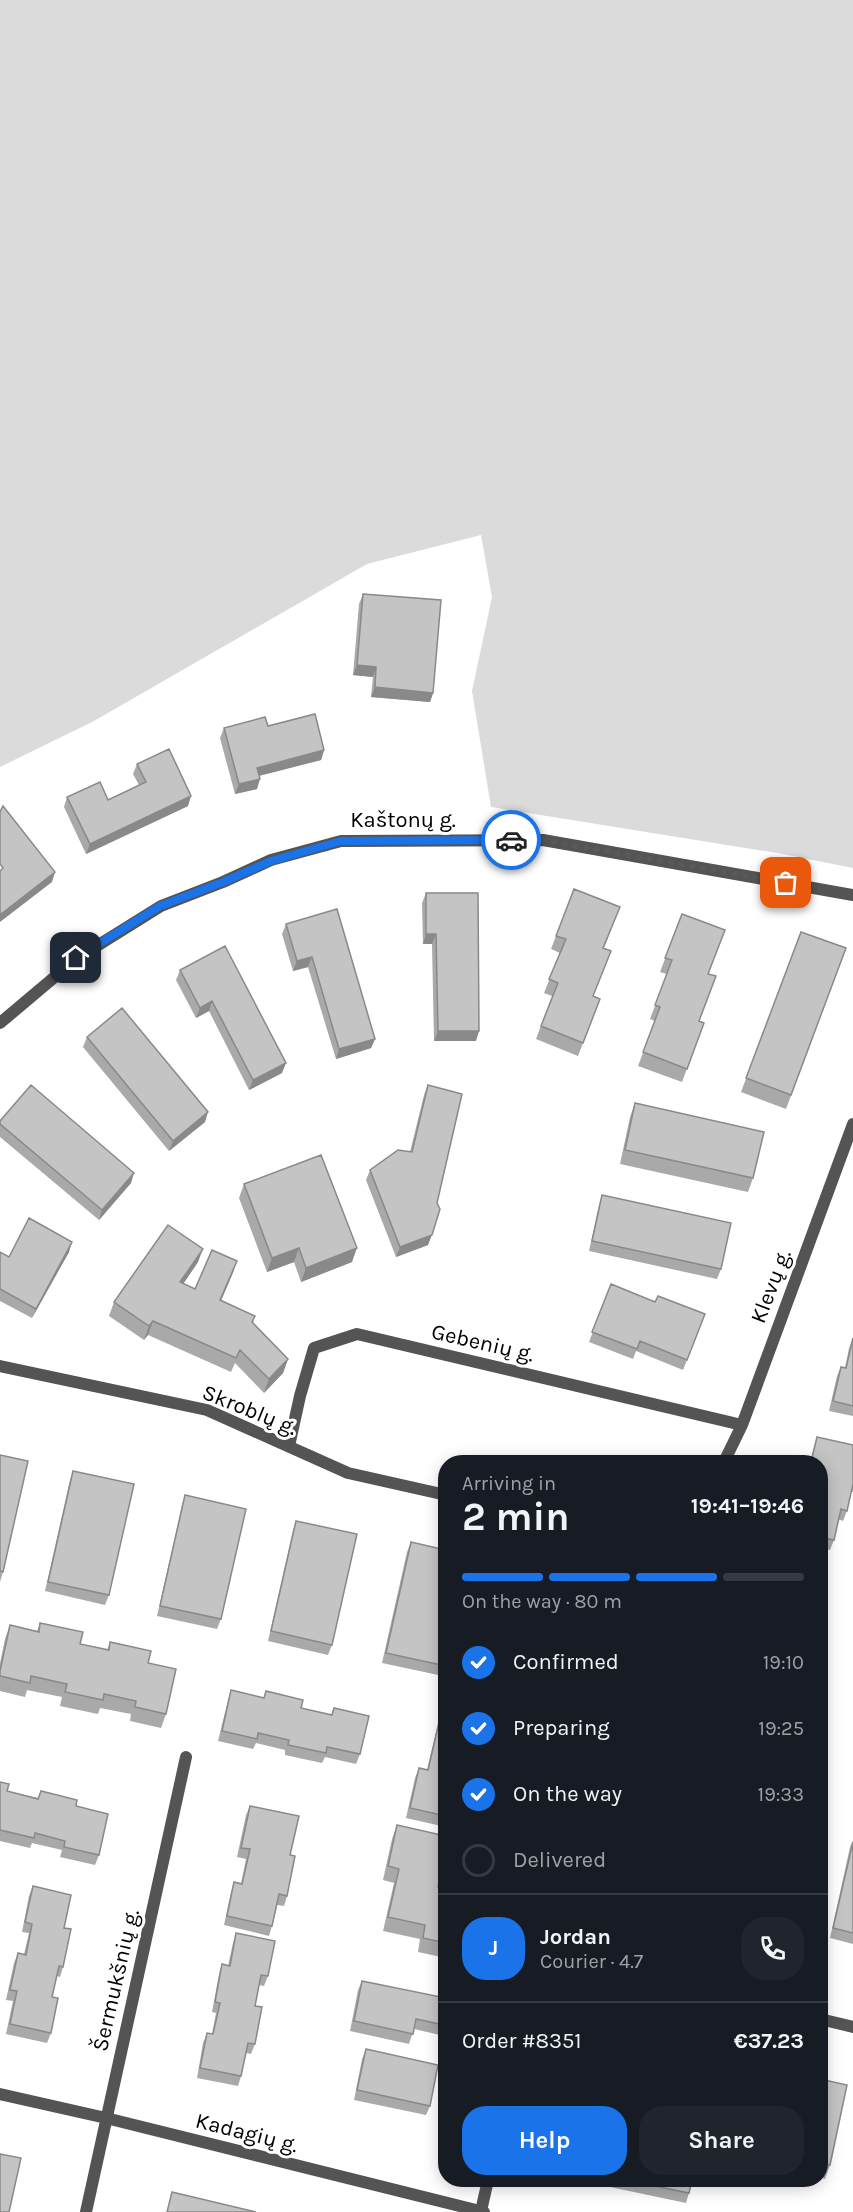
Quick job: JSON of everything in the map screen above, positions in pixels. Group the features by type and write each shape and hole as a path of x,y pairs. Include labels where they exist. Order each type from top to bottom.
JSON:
{"street":[{"name":"Kaštonų g.","path":"0,1023 76,958 160,906 271,861 341,841 543,840 853,895"},
{"name":"Klevų g.","path":"727,1455 742,1425 853,1124"},
{"name":"Gebenių g.","path":"289,1446 314,1348 357,1334 742,1425"},
{"name":"Skroblų g.","path":"0,1366 207,1410 348,1473 438,1493"},
{"name":"Šermukšnių g.","path":"86,2212 186,1757"},
{"path":"828,2021 853,2026"},
{"name":"Kadagių g.","path":"0,2094 106,2118 483,2212"},
{"path":"483,2212 487,2187"}],"shaded area":[{"path":"0,0 853,0 853,868 783,854 491,807 472,691 492,597 481,535 367,564 94,721 0,767"}],"building":[{"path":"363,594 441,600 433,693 375,687 376,667 357,665"},
{"path":"315,714 324,750 257,768 260,779 239,784 224,728 265,717 268,726"},
{"path":"169,749 191,796 90,844 67,797 100,782 108,800 146,782 137,764"},
{"path":"3,806 55,872 0,915 0,871 3,868 0,864 0,812"},
{"path":"574,889 620,907 603,948 611,951 593,996 600,999 583,1043 541,1026 558,983 549,979 566,939 556,936"},
{"path":"426,893 478,893 479,1031 438,1031 436,934 426,934"},
{"path":"337,909 375,1039 339,1049 312,957 297,961 286,924"},
{"path":"682,914 725,930 708,974 716,976 699,1021 704,1023 687,1069 643,1052 660,1007 655,1005 672,960 665,958"},
{"path":"801,932 846,948 791,1095 746,1078"},
{"path":"225,946 286,1063 253,1080 212,1001 200,1008 180,970"},
{"path":"122,1008 208,1112 173,1141 87,1037"},
{"path":"31,1085 134,1173 102,1210 0,1124 0,1121"},
{"path":"428,1085 462,1094 437,1203 440,1209 432,1235 400,1247 370,1170 398,1150 412,1152"},
{"path":"635,1103 764,1132 753,1178 625,1150"},
{"path":"321,1155 357,1248 306,1268 299,1248 272,1258 244,1184"},
{"path":"602,1195 731,1223 721,1269 592,1241"},
{"path":"29,1218 72,1242 36,1309 0,1289 0,1252 9,1257"},
{"path":"168,1225 203,1249 180,1282 195,1289 212,1250 237,1261 220,1300 255,1316 252,1322 288,1359 269,1379 240,1350 236,1358 153,1321 149,1326 114,1302"},
{"path":"611,1284 655,1302 658,1296 705,1314 687,1360 640,1341 637,1349 592,1332"},
{"path":"853,1338 853,1406 833,1401 841,1367 846,1368"},
{"path":"817,1437 853,1445 853,1484 847,1511 841,1509 834,1540 828,1539 828,1455 813,1455"},
{"path":"0,1455 28,1461 3,1572 0,1571"},
{"path":"73,1471 134,1484 109,1595 48,1582"},
{"path":"185,1495 246,1509 221,1619 160,1606"},
{"path":"296,1521 357,1534 332,1645 271,1631"},
{"path":"411,1542 438,1548 438,1664 386,1653"},
{"path":"40,1623 83,1632 80,1644 109,1650 110,1642 151,1651 148,1663 176,1669 166,1714 135,1707 136,1701 104,1694 103,1700 65,1692 67,1684 31,1676 30,1683 0,1676 10,1625 39,1632"},
{"path":"231,1690 264,1698 266,1691 303,1700 301,1708 332,1715 334,1708 369,1716 360,1754 327,1747 326,1753 288,1745 289,1740 258,1733 257,1739 222,1731"},
{"path":"438,1726 438,1814 410,1808 419,1768 428,1770"},
{"path":"0,1782 9,1784 7,1791 38,1799 41,1791 77,1800 76,1806 108,1814 99,1855 64,1847 65,1841 35,1833 34,1838 0,1830"},
{"path":"250,1806 299,1816 290,1855 295,1856 287,1896 279,1894 272,1926 227,1916 234,1882 242,1884 250,1849 241,1848"},
{"path":"397,1825 438,1834 438,1941 423,1938 425,1925 388,1917 399,1869 388,1866"},
{"path":"853,1842 853,1933 833,1928"},
{"path":"33,1886 71,1895 64,1928 71,1929 63,1967 59,1966 52,1997 58,1998 51,2033 10,2024 17,1991 10,1990 18,1953 26,1955 32,1924 25,1922"},
{"path":"236,1933 275,1941 268,1976 261,1975 255,2006 262,2007 255,2044 248,2043 241,2076 200,2068 207,2033 213,2034 220,2003 215,2002 222,1964 230,1966"},
{"path":"362,1981 438,1996 438,2024 416,2019 413,2034 354,2021"},
{"path":"366,2049 438,2065 430,2106 357,2090"},
{"path":"828,2081 847,2085 830,2165 828,2165"},
{"path":"0,2154 21,2158 9,2212 0,2212"},
{"path":"660,2187 690,2187 689,2193"},
{"path":"172,2192 256,2212 167,2212"}],"way so far":[{"path":"511,840 543,840 786,883"}],"route":[{"path":"76,958 160,906 271,861 341,841 511,840"}]}
